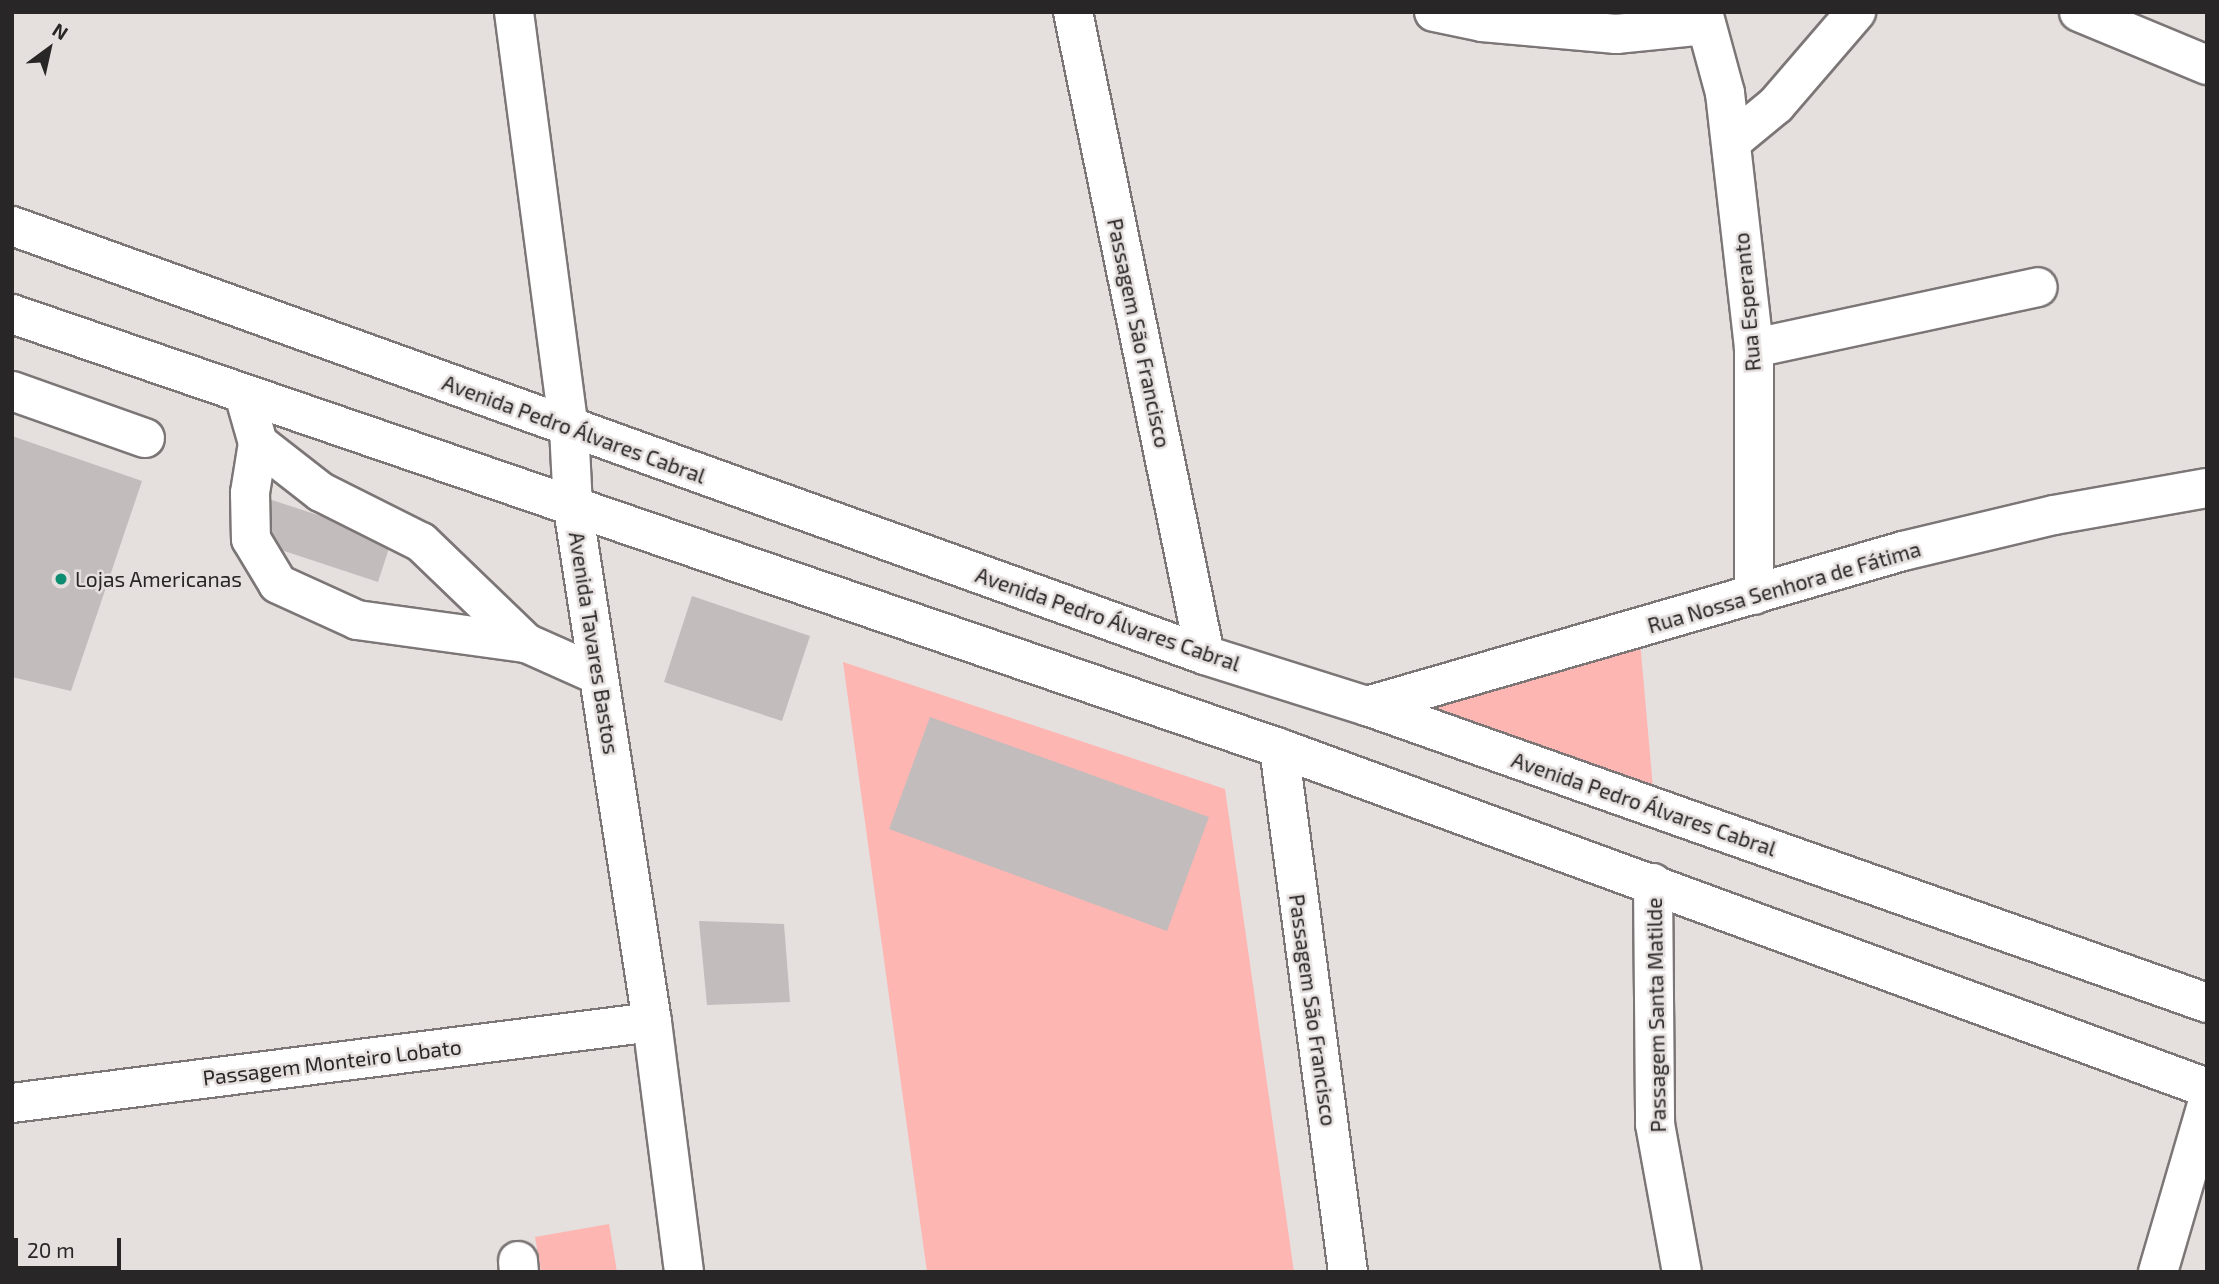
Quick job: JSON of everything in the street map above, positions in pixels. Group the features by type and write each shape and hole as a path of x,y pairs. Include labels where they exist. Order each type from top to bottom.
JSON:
{"main road":[{"name":"Avenida Tavares Bastos","path":"514,12 569,428 573,508 652,1022 684,1272"},
{"name":"Passagem São Francisco","path":"1073,12 1205,655"},
{"path":"1434,12 1482,22 1616,34 1704,19"},
{"path":"1731,142 1776,106 1856,12"},
{"path":"2079,12 2207,65"},
{"name":"Rua Esperanto","path":"1704,19 1725,93 1754,348 1754,595"},
{"name":"Avenida Pedro Álvares Cabral","path":"12,226 1205,655 1367,706 2207,1003"},
{"path":"1754,348 2038,287"},
{"path":"12,314 1279,748 2207,1088"},
{"path":"12,391 145,438"},
{"path":"244,394 258,443 250,493 251,540 278,584 357,620 526,643 598,675"},
{"path":"258,443 321,492 421,542 526,643"},
{"name":"Rua Nossa Senhora de Fátima","path":"1367,706 1903,551 2029,521 2207,488"},
{"name":"Passagem São Francisco","path":"1279,748 1348,1272"},
{"name":"Passagem Santa Matilde","path":"1653,883 1655,1124 1682,1272"},
{"name":"Passagem Monteiro Lobato","path":"12,1103 652,1022"},
{"path":"2158,1272 2207,1104"}],"shaded area":[{"path":"1640,641 1655,811 1367,706"},
{"path":"843,662 1225,789 1294,1272 927,1272"},
{"path":"609,1224 617,1272 541,1272 535,1237"}],"building":[{"name":"Lojas Americanas","path":"12,436 142,481 71,691 12,677"},
{"path":"250,493 392,539 378,582 236,535"},
{"path":"692,596 810,636 782,721 664,682"},
{"path":"930,717 1209,817 1167,931 889,829"},
{"path":"699,921 784,924 790,1002 707,1005"}],"place":[{"name":"Lojas Americanas","path":"61,579"}]}
